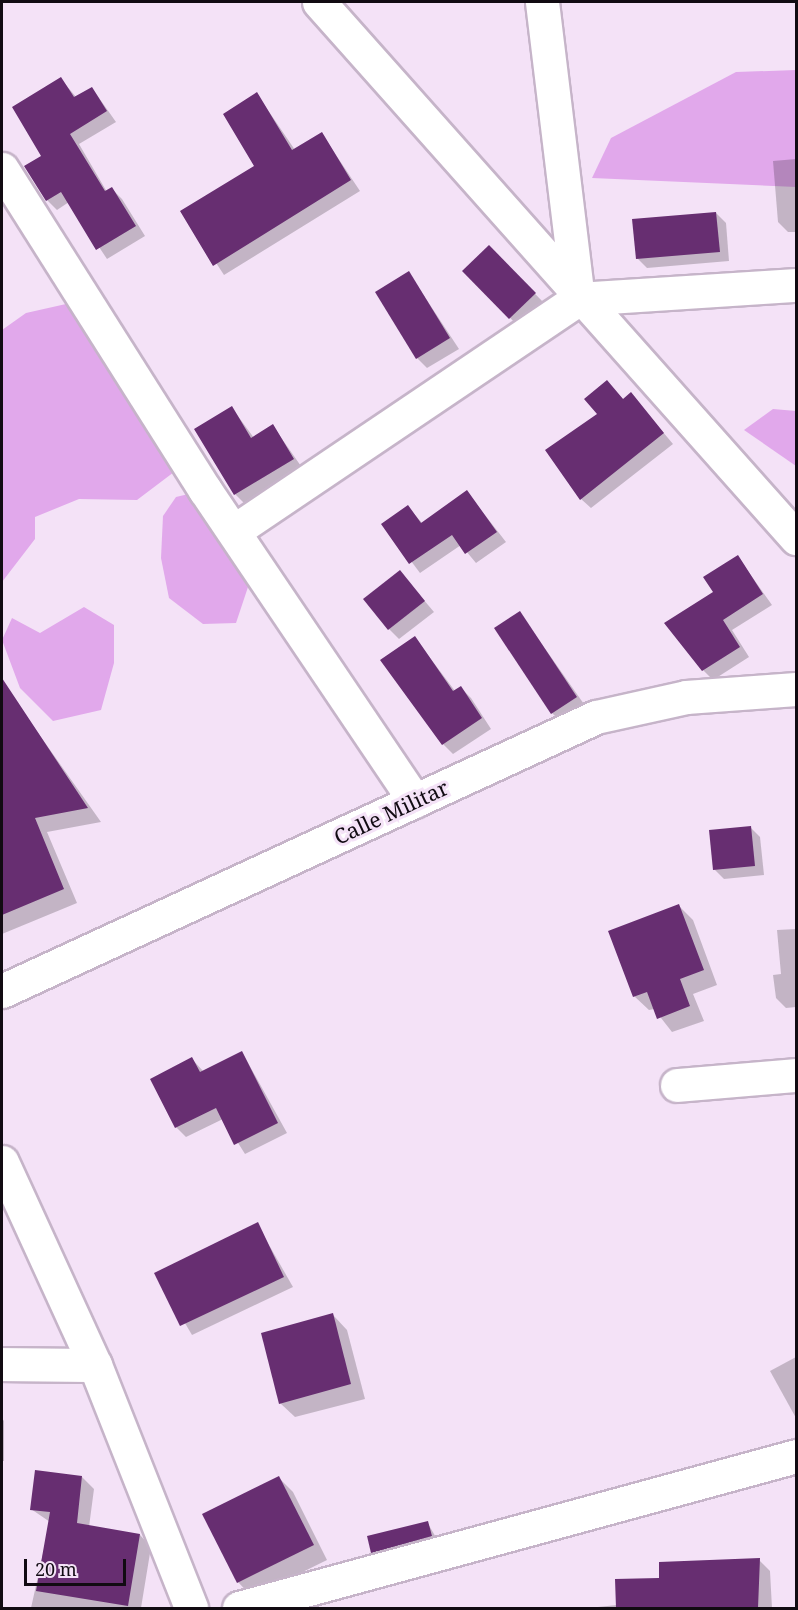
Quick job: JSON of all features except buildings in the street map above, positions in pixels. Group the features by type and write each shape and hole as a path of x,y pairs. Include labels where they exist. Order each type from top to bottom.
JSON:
{"street":[{"path":"319,2 578,299 796,538"},
{"path":"542,2 578,299"},
{"path":"2,169 234,531 415,801"},
{"path":"234,531 578,299 796,285"},
{"name":"Calle Militar","path":"2,991 607,714 686,697 796,689"},
{"path":"677,1085 796,1075"},
{"path":"2,1162 95,1365 191,1608"},
{"path":"2,1364 95,1365"},
{"path":"239,1608 796,1456"}],"shaded area":[{"path":"796,70 796,187 592,178 611,138 736,72"},
{"path":"66,304 128,388 178,469 137,500 79,499 35,517 35,539 2,582 2,330 26,313"},
{"path":"773,409 796,411 796,466 744,430"},
{"path":"205,490 255,566 236,623 203,624 169,598 161,558 163,516 176,497"},
{"path":"84,607 114,625 114,663 101,710 53,721 20,688 2,640 12,618 40,633"}]}
